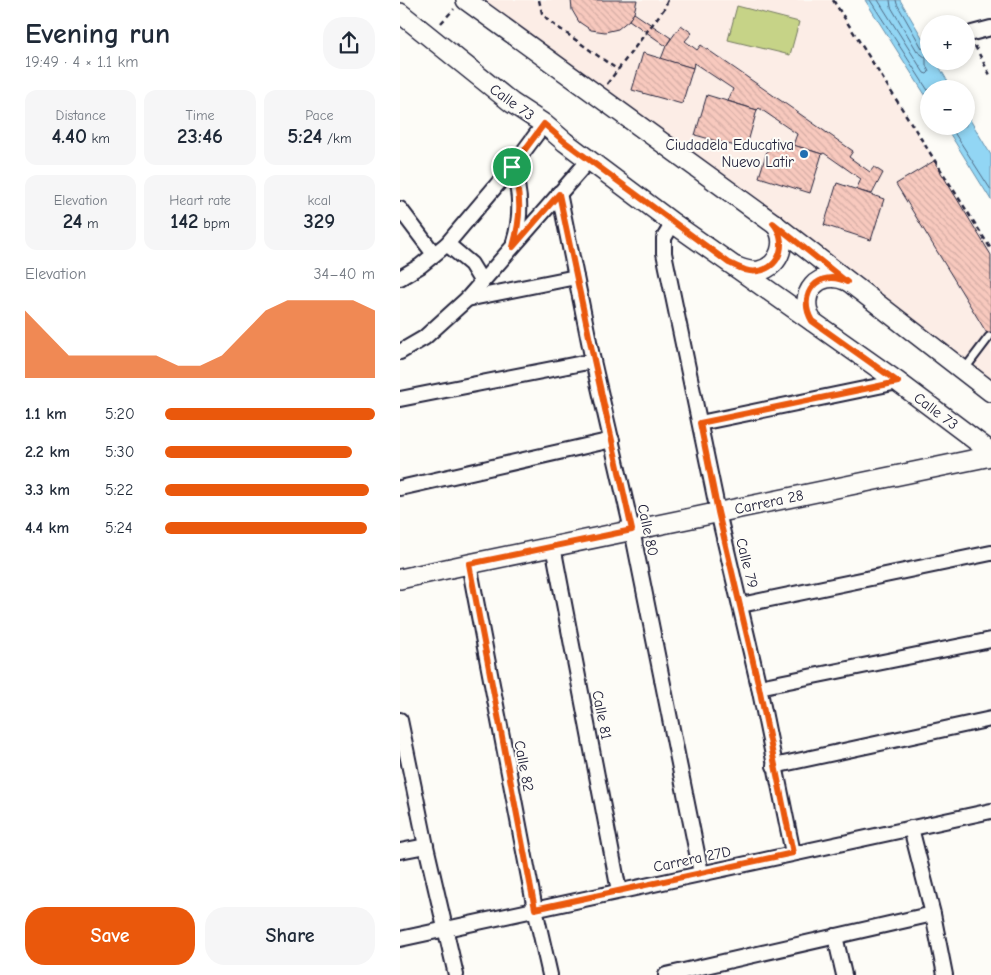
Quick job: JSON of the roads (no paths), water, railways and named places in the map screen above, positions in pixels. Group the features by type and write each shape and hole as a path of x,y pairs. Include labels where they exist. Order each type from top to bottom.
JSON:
{"main road":[{"path":"460,4 773,223 991,392"},
{"name":"Calle 73","path":"400,13 512,103 544,124 588,160 673,223 898,382 991,454"},
{"path":"729,263 752,271 759,271 773,264 781,251 782,244 778,229 773,223"},
{"path":"812,321 808,315 806,301 815,284 821,280 834,277 847,282"},
{"name":"Carrera 28","path":"400,580 991,454"}],"street":[{"path":"975,32 991,28"},
{"path":"400,278 420,266 447,244 512,167 544,124"},
{"path":"400,352 424,338 467,299 588,160"},
{"path":"512,167 518,184 520,205 518,227 513,247"},
{"name":"Calle 80","path":"559,194 632,530 701,873"},
{"path":"400,208 434,254"},
{"name":"Calle 79","path":"673,223 666,234 663,248 718,512 759,687 793,853"},
{"path":"447,244 471,264 482,282"},
{"path":"467,299 576,276"},
{"path":"400,399 594,360"},
{"path":"700,423 898,382"},
{"path":"400,488 612,440"},
{"name":"Calle 81","path":"553,546 619,891"},
{"path":"740,605 991,553"},
{"name":"Calle 82","path":"469,564 535,909 550,975"},
{"path":"759,687 991,640"},
{"path":"774,766 991,719"},
{"path":"400,720 404,766 426,846 456,975"},
{"name":"Carrera 27D","path":"400,939 991,811"},
{"path":"912,828 933,914 944,975"},
{"path":"400,851 426,846"},
{"path":"666,975 933,914"},
{"path":"835,936 844,975"}],"lane":[{"path":"964,370 989,337"}],"water":[{"path":"865,0 900,0 920,34 920,70 941,70 947,80 920,80 920,87"},
{"path":"975,128 991,155 991,200 951,135 975,135"}],"place":[{"name":"Ciudadela Educativa Nuevo Latir","path":"804,154"}]}
